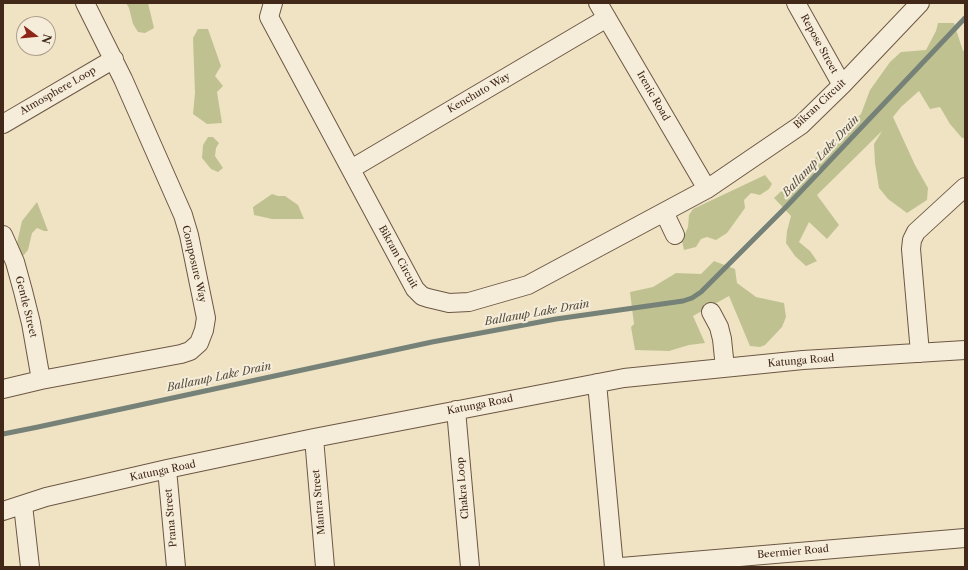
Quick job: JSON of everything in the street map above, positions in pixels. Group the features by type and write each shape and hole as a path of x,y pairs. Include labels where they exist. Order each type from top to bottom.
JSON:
{"street":[{"name":"Composure Way","path":"3,389 41,380 190,351 199,343 204,330 206,318 189,235 182,215 114,59 85,3"},
{"name":"Bikram Circuit","path":"273,3 269,17 415,290 422,296 449,303 469,302 528,285 707,189"},
{"name":"Repose Street","path":"796,3 842,85"},
{"name":"Bikran Circuit","path":"707,189 801,125 842,85 920,3"},
{"name":"Kenchuto Way","path":"350,168 602,10"},
{"name":"Irenic Road","path":"602,10 707,189"},
{"name":"Atmosphere Loop","path":"3,124 114,59"},
{"path":"920,353 911,249 912,240 916,232 965,187"},
{"path":"664,212 675,234"},
{"name":"Gentle Street","path":"3,235 15,262 25,298 41,380"},
{"path":"711,312 719,327 722,339 725,368"},
{"name":"Katunga Road","path":"3,511 46,496 167,469 314,438 624,378 803,360 965,350"},
{"path":"597,383 614,567"},
{"name":"Chakra Loop","path":"456,410 470,567"},
{"name":"Mantra Street","path":"314,438 324,567"},
{"name":"Prana Street","path":"167,469 176,567"},
{"path":"23,505 30,567"},
{"name":"Beermier Road","path":"620,567 965,538"}],"green space":[{"path":"126,3 148,3 154,28 145,33 138,32 133,24 129,8"},
{"path":"938,23 954,23 963,51 965,50 965,138 962,138 950,124 940,107 930,109 919,91 901,107 893,117 915,165 928,188 927,200 907,213 888,199 879,188 874,144 882,131 817,195 839,225 827,239 809,222 799,242 810,251 817,261 806,266 795,256 786,243 787,231 791,216 774,198 861,114 870,90 890,62 901,52 926,50 936,31"},
{"path":"198,29 208,29 221,66 215,76 223,86 217,92 222,123 207,124 193,114 195,93 193,38"},
{"path":"208,137 213,137 219,143 216,148 215,156 223,168 218,172 211,169 202,158 203,145"},
{"path":"765,175 772,184 769,189 760,195 751,193 744,200 745,208 727,233 716,240 707,237 701,239 696,247 684,250 682,241 688,227 689,215 693,209"},
{"path":"272,194 285,196 298,205 304,219 272,219 254,215 253,207"},
{"path":"37,202 48,231 37,228 32,233 28,250 22,257 17,243 22,221"},
{"path":"714,261 735,269 737,283 756,297 784,303 786,317 782,327 765,345 760,347 750,346 729,296 693,316 705,343 689,345 669,351 635,350 631,327 634,324 630,292 653,287 676,273 701,274"}],"waterway":[{"name":"Ballanup Lake Drain","path":"3,434 432,342 556,319 683,301 692,298 701,292 786,207 965,18"}]}
